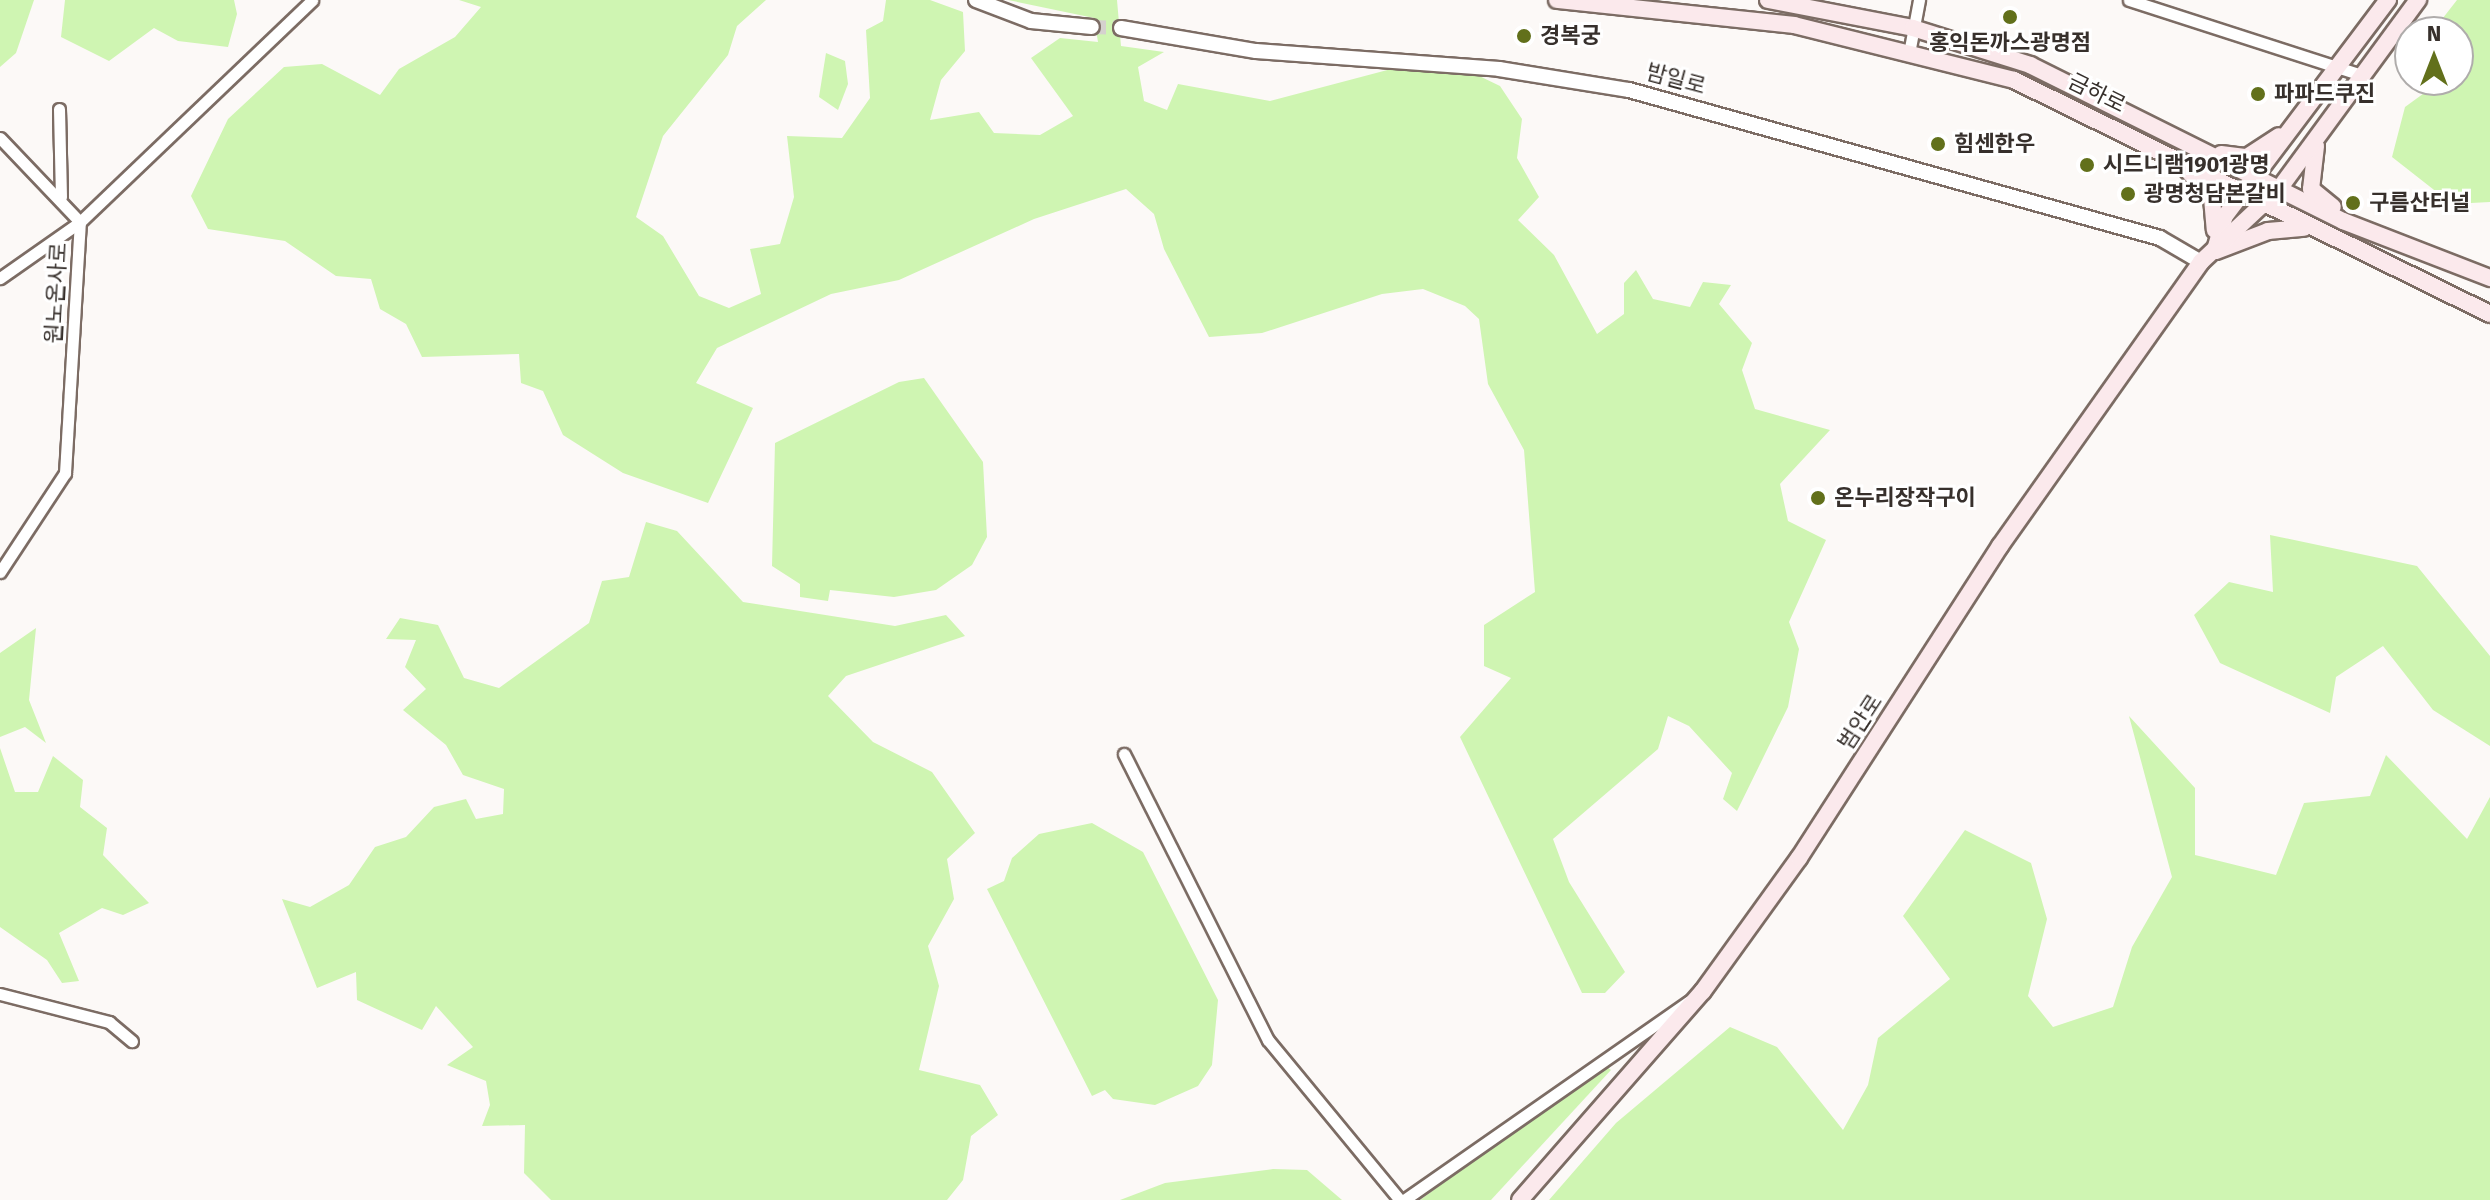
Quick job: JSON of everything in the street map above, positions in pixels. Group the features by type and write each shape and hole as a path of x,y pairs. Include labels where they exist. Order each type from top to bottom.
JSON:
{"main road":[{"name":"금하로","path":"1557,0 1640,4 1794,25 1910,48 2045,92 2177,157 2241,195 2490,314"},
{"name":"금하로","path":"1768,0 1913,28 2030,65 2212,153 2343,221 2490,278"},
{"name":"범안로","path":"2208,257 2225,216 2345,65 2388,0"},
{"name":"범안로","path":"1520,1200 1703,991 1799,858 2000,546 2208,257 2279,189 2418,0"},
{"path":"2212,153 2254,154 2305,114"},
{"path":"2318,137 2311,189 2343,221"},
{"path":"2177,157 2212,198 2208,257 2275,230 2314,229"}],"street":[{"name":"원노온사로","path":"0,572 65,473 80,222 312,0"},
{"path":"976,0 1031,21 1092,27"},
{"path":"1910,48 1919,0"},
{"path":"2129,0 2256,45 2345,65 2364,76"},
{"name":"밤일로","path":"1121,28 1256,51 1499,69 1629,90 2160,238 2208,257"},
{"path":"59,109 61,197"},
{"path":"0,138 61,197 80,222 0,278"},
{"path":"1124,754 1268,1040 1402,1200 1703,991"},
{"path":"0,994 109,1022 132,1041"}],"green space":[{"path":"0,0 34,0 16,53 0,67"},
{"path":"65,0 234,0 237,14 228,47 178,41 154,28 109,61 61,37"},
{"path":"459,0 766,0 737,26 728,55 663,136 636,217 663,236 699,296 729,308 761,294 750,249 780,244 794,197 787,136 842,138 870,98 866,30 883,21 886,0 930,0 963,12 965,51 941,80 930,120 979,112 994,133 1040,135 1073,116 1031,58 1060,38 1098,42 1094,18 1008,0 1117,0 1121,46 1164,52 1138,67 1144,101 1167,110 1178,84 1270,101 1395,68 1473,73 1500,86 1522,119 1517,158 1539,197 1518,220 1554,255 1597,334 1624,314 1624,283 1636,270 1653,299 1690,307 1703,282 1731,285 1719,304 1752,343 1742,370 1755,409 1830,430 1780,484 1788,521 1826,540 1789,622 1799,649 1788,707 1737,811 1723,799 1732,773 1689,726 1668,716 1658,749 1553,839 1569,882 1625,972 1605,993 1582,993 1460,737 1511,678 1484,666 1484,625 1535,592 1524,450 1488,384 1479,319 1465,306 1423,289 1382,294 1262,333 1209,337 1164,249 1154,214 1126,189 1034,219 899,280 831,294 717,348 696,383 753,408 708,503 623,473 563,435 543,391 521,383 519,354 422,357 406,324 380,309 371,279 336,276 285,241 208,229 191,196 228,119 284,67 322,64 380,95 399,69 455,37 481,7"},
{"path":"2457,0 2490,0 2490,202 2452,204 2392,157 2405,107 2420,96 2474,96 2474,16 2444,16"},
{"path":"826,53 845,61 848,84 838,110 819,97"},
{"path":"924,378 983,462 987,537 972,565 936,590 894,597 830,590 828,601 800,597 800,584 772,566 775,443 899,382"},
{"path":"646,522 677,531 743,602 895,626 946,615 965,636 846,676 828,696 873,742 932,772 975,833 947,859 954,899 928,946 939,986 919,1070 980,1085 998,1115 971,1136 963,1180 947,1200 551,1200 524,1173 525,1125 482,1126 490,1105 486,1081 447,1065 473,1047 436,1006 422,1030 357,1000 356,972 317,988 282,899 310,907 349,885 375,847 406,837 434,807 466,799 476,819 503,814 504,789 463,775 446,745 403,710 426,689 405,667 416,640 386,639 400,618 438,625 464,678 499,688 589,623 602,581 629,577"},
{"path":"2270,535 2417,566 2490,656 2490,746 2433,710 2383,646 2336,677 2330,713 2220,663 2194,615 2229,582 2273,592"},
{"path":"36,628 29,700 46,743 25,727 0,737 0,653"},
{"path":"2129,716 2195,788 2195,855 2276,875 2304,803 2370,796 2386,755 2467,839 2490,797 2490,1200 1549,1200 1616,1123 1730,1027 1777,1047 1843,1130 1868,1085 1878,1038 1950,979 1903,916 1965,830 2031,863 2047,919 2028,996 2053,1027 2113,1007 2132,947 2172,877"},
{"path":"0,748 15,792 38,792 53,756 83,780 80,807 107,828 103,855 149,903 123,915 102,908 59,933 79,981 62,983 47,960 0,927"},
{"path":"1092,823 1143,852 1218,1000 1212,1065 1198,1086 1155,1105 1113,1099 1105,1090 1092,1096 987,889 1004,881 1012,858 1039,834"},
{"path":"1603,1064 1611,1070 1491,1200 1420,1200"},
{"path":"1273,1169 1307,1170 1342,1200 1120,1200 1165,1183"}],"tunnel":[{"path":"1092,27 1121,28"}],"place":[{"name":"홍익돈까스광명점","path":"2010,17"},
{"name":"경복궁","path":"1524,36"},
{"name":"파파드쿠진","path":"2258,94"},
{"name":"힘센한우","path":"1938,144"},
{"name":"시드니램1901광명","path":"2087,165"},
{"name":"광명청담본갈비","path":"2128,194"},
{"name":"구름산터널","path":"2353,203"},
{"name":"온누리장작구이","path":"1818,498"}]}
